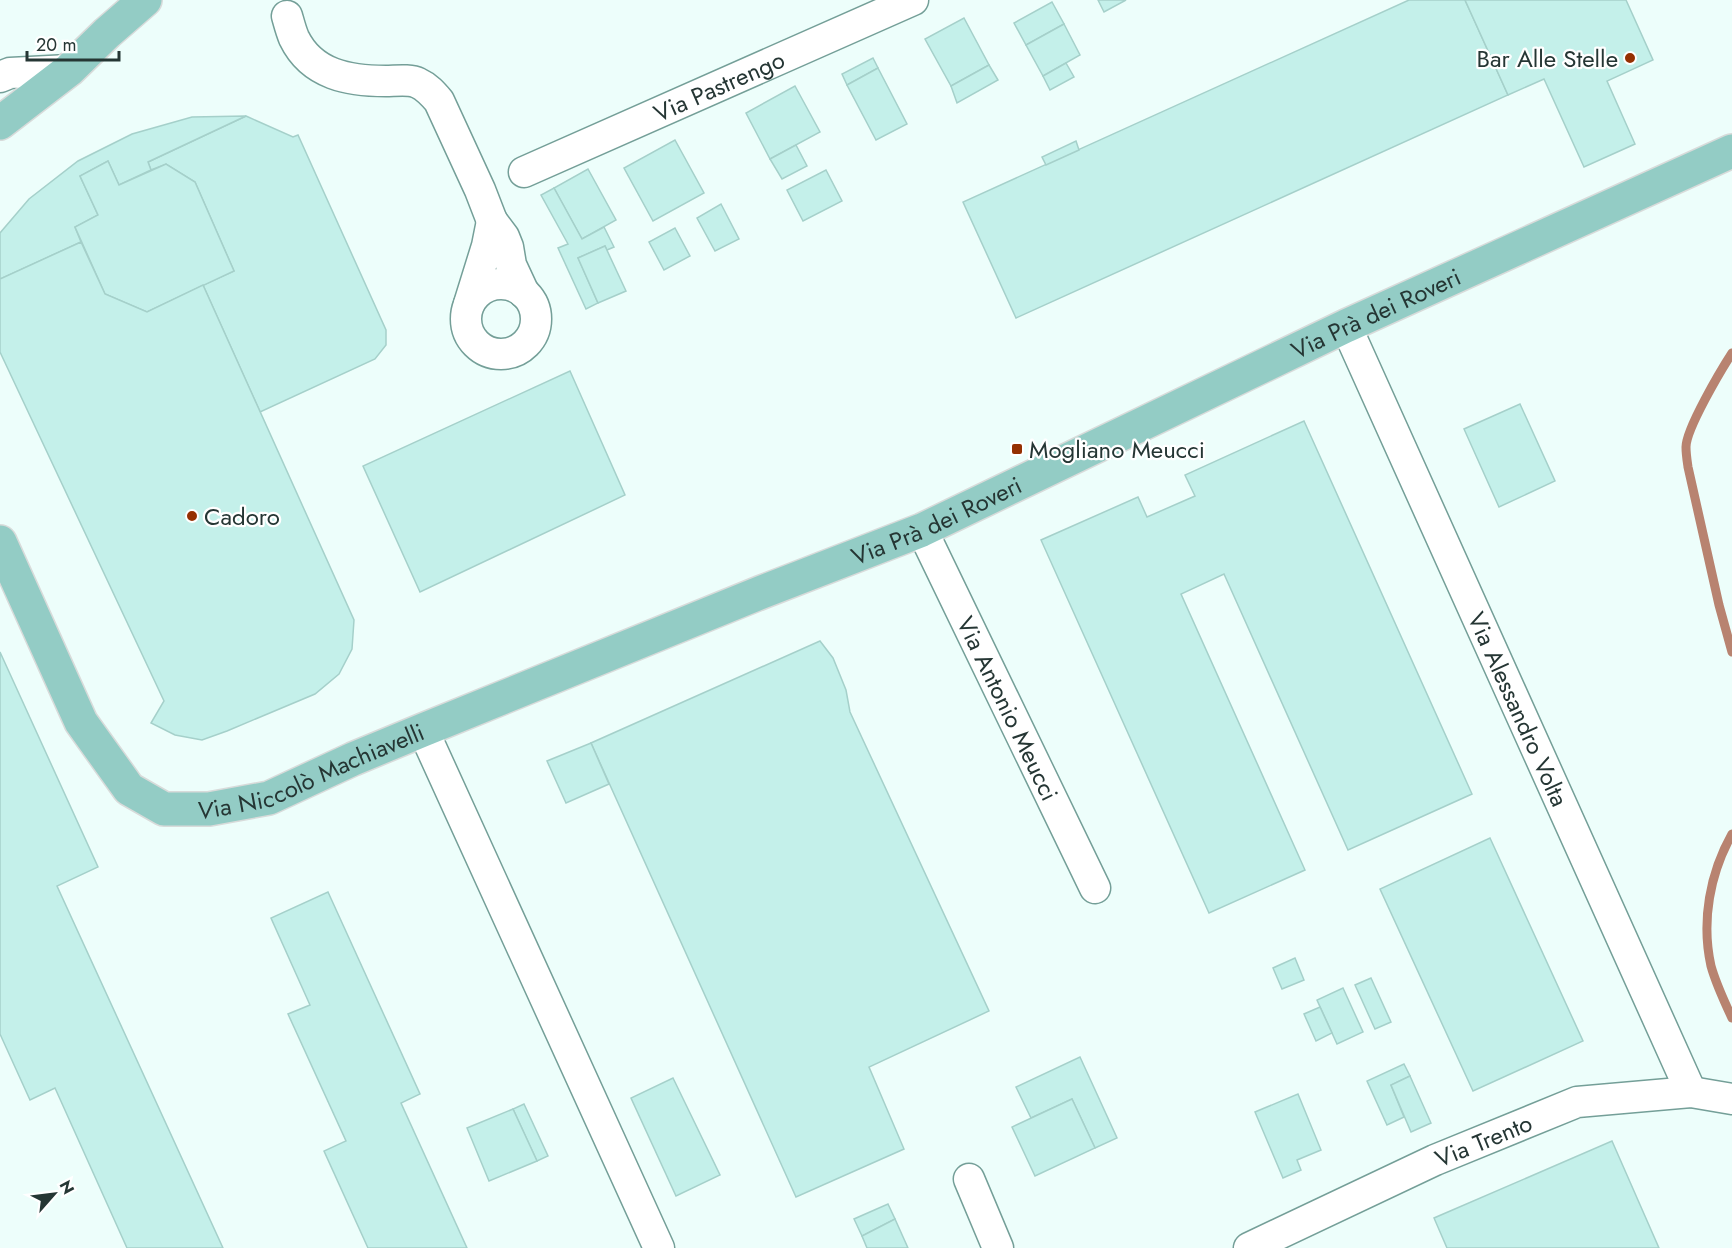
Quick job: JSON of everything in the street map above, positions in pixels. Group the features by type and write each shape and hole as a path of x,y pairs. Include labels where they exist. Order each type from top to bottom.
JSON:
{"main road":[{"path":"0,123 69,70 145,0"},
{"name":"Via Prà dei Roveri","path":"423,730 762,592 922,530 1346,326 1732,151"},
{"name":"Via Niccolò Machiavelli","path":"0,542 81,722 129,789 164,809 209,809 269,798 423,730"}],"street":[{"name":"Via Pastrengo","path":"524,172 913,0"},
{"path":"284,5 295,39 308,57 322,69 338,76 360,81 416,82 430,90 444,111 492,221 504,237 511,265 524,293"},
{"path":"0,77 10,72 69,70"},
{"path":"469,304 476,294 486,287 498,284 520,289 534,306 536,328 531,339 524,347 514,352 491,353 480,348 471,339 466,327 466,315 469,304 488,246 492,221"},
{"name":"Via Alessandro Volta","path":"1346,326 1691,1092"},
{"name":"Via Antonio Meucci","path":"922,530 1095,888"},
{"name":"Via Niccolò Machiavelli","path":"423,730 659,1248"},
{"name":"Via Trento","path":"1259,1246 1435,1160 1577,1102 1691,1092 1732,1100"},
{"path":"969,1179 998,1248"}],"building":[{"path":"1098,0 1126,0 1104,12"},
{"path":"1409,0 1465,0 1508,95 1016,318 963,202"},
{"path":"1465,0 1626,0 1653,60 1607,81 1635,144 1584,167 1544,79 1508,95"},
{"path":"1052,2 1064,24 1026,45 1014,23"},
{"path":"964,18 989,65 951,86 925,39"},
{"path":"1064,24 1080,55 1043,76 1026,45"},
{"path":"873,58 878,68 847,85 842,74"},
{"path":"1066,63 1074,77 1050,90 1043,76"},
{"path":"989,65 998,80 957,103 951,86"},
{"path":"878,68 907,124 876,140 847,85"},
{"path":"795,86 820,132 770,159 746,113"},
{"path":"246,116 293,137 298,135 386,330 386,345 375,359 260,412 203,285 234,271 195,182 166,164 151,170 148,162"},
{"path":"246,116 148,162 151,170 119,185 108,161 80,176 98,215 75,227 81,242 0,279 0,233 29,199 78,161 132,134 192,117"},
{"path":"675,140 704,193 653,221 624,168"},
{"path":"1076,141 1079,150 1046,165 1042,157"},
{"path":"796,145 807,166 782,179 770,159"},
{"path":"108,161 119,185 166,164 195,182 234,271 147,312 105,294 75,227 98,215 80,176"},
{"path":"588,169 616,220 582,239 554,188"},
{"path":"826,170 842,201 803,221 787,190"},
{"path":"554,188 582,239 604,227 614,247 607,250 605,246 578,258 598,303 586,309 558,248 568,244 541,195"},
{"path":"721,204 739,239 715,251 697,218"},
{"path":"675,228 690,256 664,270 649,242"},
{"name":"Cadoro","path":"81,242 105,294 147,312 203,285 354,620 352,649 339,674 315,694 202,740 175,735 151,723 164,701 0,352 0,279"},
{"path":"605,246 626,291 598,303 578,258"},
{"path":"570,371 625,495 420,592 363,466"},
{"path":"1520,404 1555,481 1499,507 1464,429"},
{"path":"1304,421 1472,794 1348,850 1224,574 1181,594 1305,870 1209,913 1041,540 1138,497 1147,517 1195,496 1185,475"},
{"path":"820,641 833,658 846,690 850,712 989,1011 869,1067 904,1149 796,1197 591,743"},
{"path":"0,652 98,867 57,886 223,1248 127,1248 55,1088 30,1100 0,1034"},
{"path":"591,743 609,784 566,803 547,761"},
{"path":"1490,838 1583,1041 1473,1091 1380,889"},
{"path":"328,892 420,1094 401,1103 467,1248 368,1248 324,1151 346,1141 288,1014 310,1005 271,918"},
{"path":"1295,958 1304,980 1282,989 1273,968"},
{"path":"1371,978 1391,1022 1375,1029 1355,985"},
{"path":"1343,988 1363,1032 1337,1044 1317,1000"},
{"path":"1320,1007 1332,1033 1316,1041 1304,1014"},
{"path":"1080,1057 1117,1138 1095,1148 1072,1099 1031,1118 1016,1087"},
{"path":"1404,1064 1410,1076 1391,1085 1404,1117 1387,1125 1367,1081"},
{"path":"1410,1076 1431,1123 1411,1132 1391,1085"},
{"path":"673,1078 720,1175 676,1196 631,1098"},
{"path":"1298,1094 1321,1150 1297,1160 1301,1170 1283,1178 1255,1112"},
{"path":"1072,1099 1095,1148 1035,1176 1012,1127"},
{"path":"524,1104 548,1156 537,1161 513,1109"},
{"path":"513,1109 537,1161 489,1181 467,1128"},
{"path":"1612,1141 1659,1248 1447,1248 1434,1218"},
{"path":"888,1204 895,1219 862,1236 854,1219"},
{"path":"895,1219 908,1248 867,1248 862,1236"}],"waterway":[{"path":"1732,353 1698,414 1686,447 1688,467 1732,652"},
{"path":"1732,834 1713,881 1707,915 1711,966 1732,1018"}],"place":[{"name":"Bar Alle Stelle","path":"1630,58"},
{"name":"Mogliano Meucci","path":"1017,449"},
{"name":"Cadoro","path":"192,516"}]}
